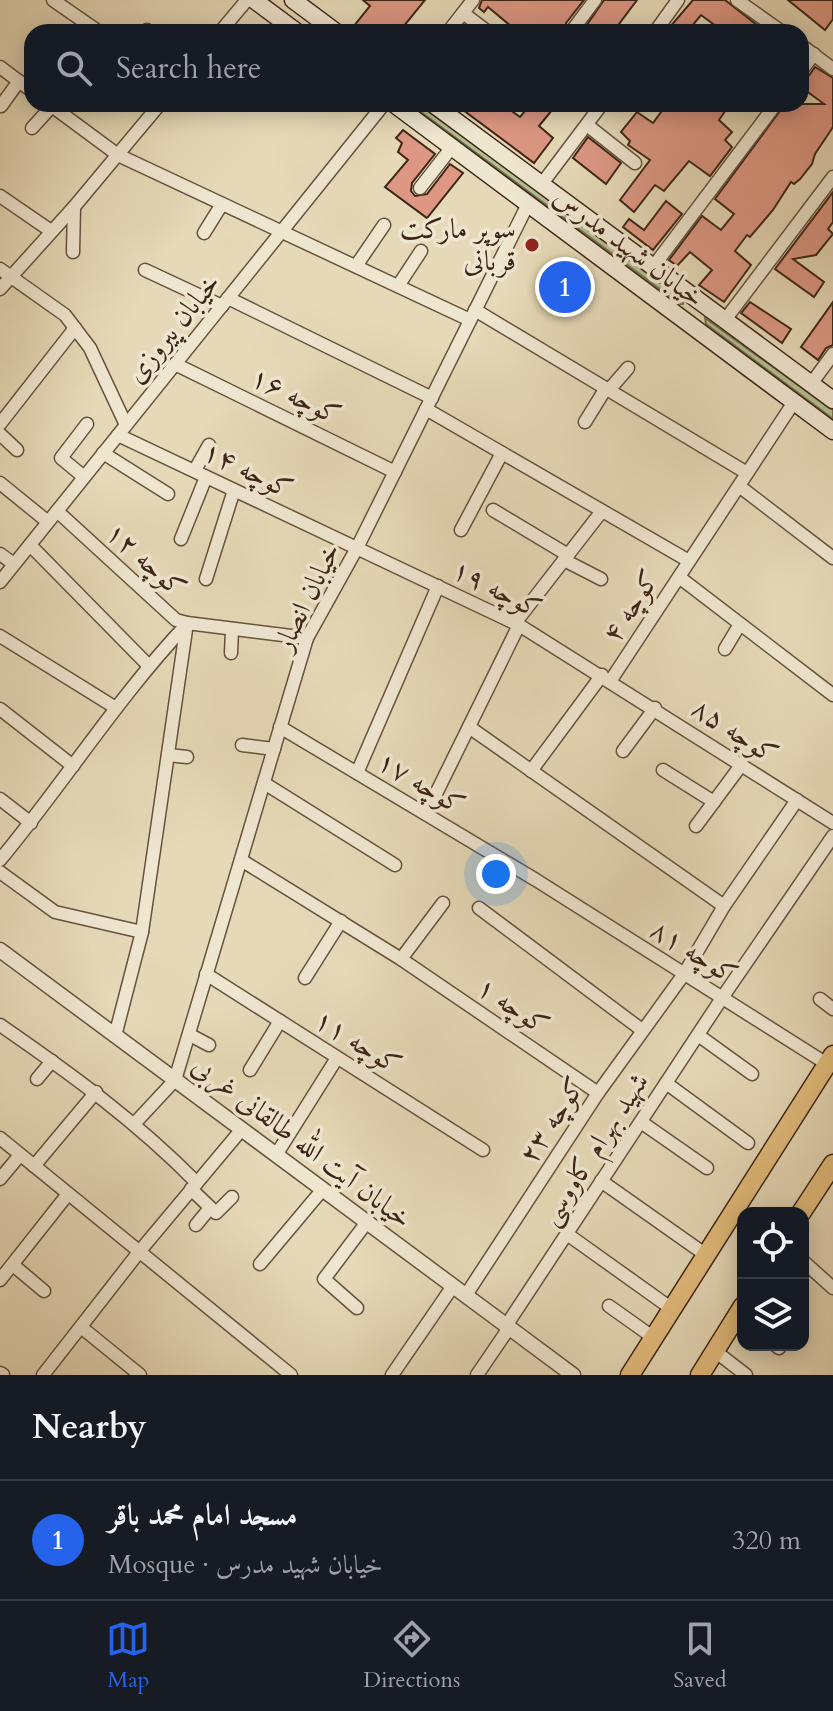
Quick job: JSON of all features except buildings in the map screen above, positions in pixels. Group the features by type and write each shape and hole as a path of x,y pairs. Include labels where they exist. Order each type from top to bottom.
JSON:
{"main road":[{"path":"254,0 286,24"},
{"path":"293,0 325,24"},
{"name":"خیابان شهید مدرس","path":"405,112 833,431"},
{"name":"خیابان شهید مدرس","path":"444,112 833,400"},
{"path":"630,1375 830,1060"},
{"path":"805,1207 833,1164"},
{"path":"700,1375 737,1318"}],"street":[{"path":"53,0 88,24"},
{"path":"227,24 247,0"},
{"path":"454,24 473,0"},
{"path":"577,24 595,0"},
{"path":"661,24 678,0"},
{"path":"737,0 771,24"},
{"path":"463,13 477,24"},
{"path":"809,51 833,69"},
{"path":"809,61 814,54"},
{"path":"1,68 24,85"},
{"path":"1,106 19,81"},
{"path":"32,128 45,112"},
{"path":"60,112 118,155 398,286 473,315 607,389 747,473"},
{"path":"0,289 153,112"},
{"name":"خیابان پیروزی","path":"0,582 378,112"},
{"path":"541,185 596,112"},
{"path":"653,267 770,112"},
{"path":"587,125 635,163"},
{"path":"420,188 452,147"},
{"path":"725,320 833,177"},
{"path":"0,196 51,231"},
{"path":"204,233 222,204"},
{"name":"خیابان انصار","path":"175,1080 307,638 357,548 528,204"},
{"path":"73,252 74,207"},
{"path":"356,266 384,225"},
{"path":"398,286 421,251"},
{"path":"0,269 65,315 75,328 90,348 122,430"},
{"name":"کوچه ۴","path":"145,270 225,302 429,404 502,453 689,561 607,678 531,771"},
{"path":"0,424 75,328"},
{"path":"811,384 833,354"},
{"name":"کوچه ۱۶","path":"175,364 395,472"},
{"path":"585,422 607,389 628,368"},
{"path":"689,561 794,402"},
{"path":"84,477 61,458 87,424"},
{"name":"کوچه ۱۴","path":"122,430 201,474 357,548"},
{"path":"0,434 17,450"},
{"path":"181,539 209,445"},
{"path":"103,453 168,494"},
{"path":"461,530 502,453"},
{"path":"0,483 48,522"},
{"path":"739,486 833,558"},
{"path":"206,579 234,490"},
{"path":"493,510 601,579"},
{"name":"کوچه ۱۲","path":"57,511 176,620 307,638"},
{"path":"426,814 517,624 602,511"},
{"path":"30,545 148,665"},
{"name":"کوچه ۱۹","path":"357,548 517,624 607,678"},
{"path":"0,554 14,564"},
{"path":"679,577 828,691"},
{"path":"357,773 438,586"},
{"path":"0,860 148,665 187,623"},
{"path":"115,1036 142,932 171,732 186,678 187,623"},
{"path":"725,649 740,624"},
{"path":"231,653 232,629"},
{"path":"0,636 116,708"},
{"name":"کوچه ۸۵","path":"607,678 833,823"},
{"path":"623,751 655,708"},
{"path":"0,709 73,766"},
{"name":"کوچه ۱۷","path":"280,727 536,880"},
{"path":"469,727 724,906"},
{"path":"171,732 185,734"},
{"path":"242,745 274,749"},
{"path":"168,755 187,757"},
{"path":"696,826 742,764"},
{"path":"663,770 714,802"},
{"path":"264,783 395,865"},
{"path":"0,799 31,823"},
{"name":"کوچه ۲۳","path":"466,1295 598,1093 684,974 724,906 797,800"},
{"path":"722,998 833,836"},
{"name":"کوچه ۱","path":"241,860 401,959 598,1093"},
{"path":"0,872 55,912 142,932"},
{"name":"کوچه ۸۱","path":"536,880 722,998 830,1060"},
{"path":"401,959 443,903"},
{"path":"479,908 642,1030"},
{"path":"305,978 341,921"},
{"name":"خیابان آیت الله طالقانی غربی","path":"0,950 573,1375"},
{"name":"کوچه ۱۱","path":"206,974 483,1150"},
{"name":"شهید بهرام کاووسی","path":"477,1375 722,998"},
{"path":"820,999 833,1009"},
{"path":"250,1070 280,1021"},
{"path":"0,1025 135,1123 213,1210"},
{"path":"190,1035 209,1045"},
{"path":"698,1035 752,1074"},
{"path":"276,1155 337,1058"},
{"path":"37,1079 52,1061"},
{"path":"135,1123 175,1080"},
{"path":"666,1083 748,1143"},
{"path":"34,1166 96,1092"},
{"path":"641,1122 707,1168"},
{"path":"43,1375 139,1252 242,1129"},
{"path":"0,1138 291,1375"},
{"path":"0,1179 20,1155"},
{"path":"601,1181 706,1255"},
{"path":"260,1264 323,1189"},
{"path":"0,1280 68,1194"},
{"path":"196,1225 232,1197"},
{"path":"357,1308 324,1279 367,1222"},
{"path":"567,1234 672,1309"},
{"path":"13,1265 44,1291"},
{"path":"809,1266 833,1288"},
{"path":"392,1375 453,1286"},
{"path":"609,1306 654,1338"},
{"path":"81,1327 140,1375"},
{"path":"715,1351 746,1375"}],"green space":[{"path":"421,112 431,112 684,300 680,304"},
{"path":"705,318 833,410 833,419 706,324"}],"place":[{"name":"سوپر مارکت قربانی","path":"532,245"},
{"name":"مسجد امام محمد باقر","path":"565,287"}]}
